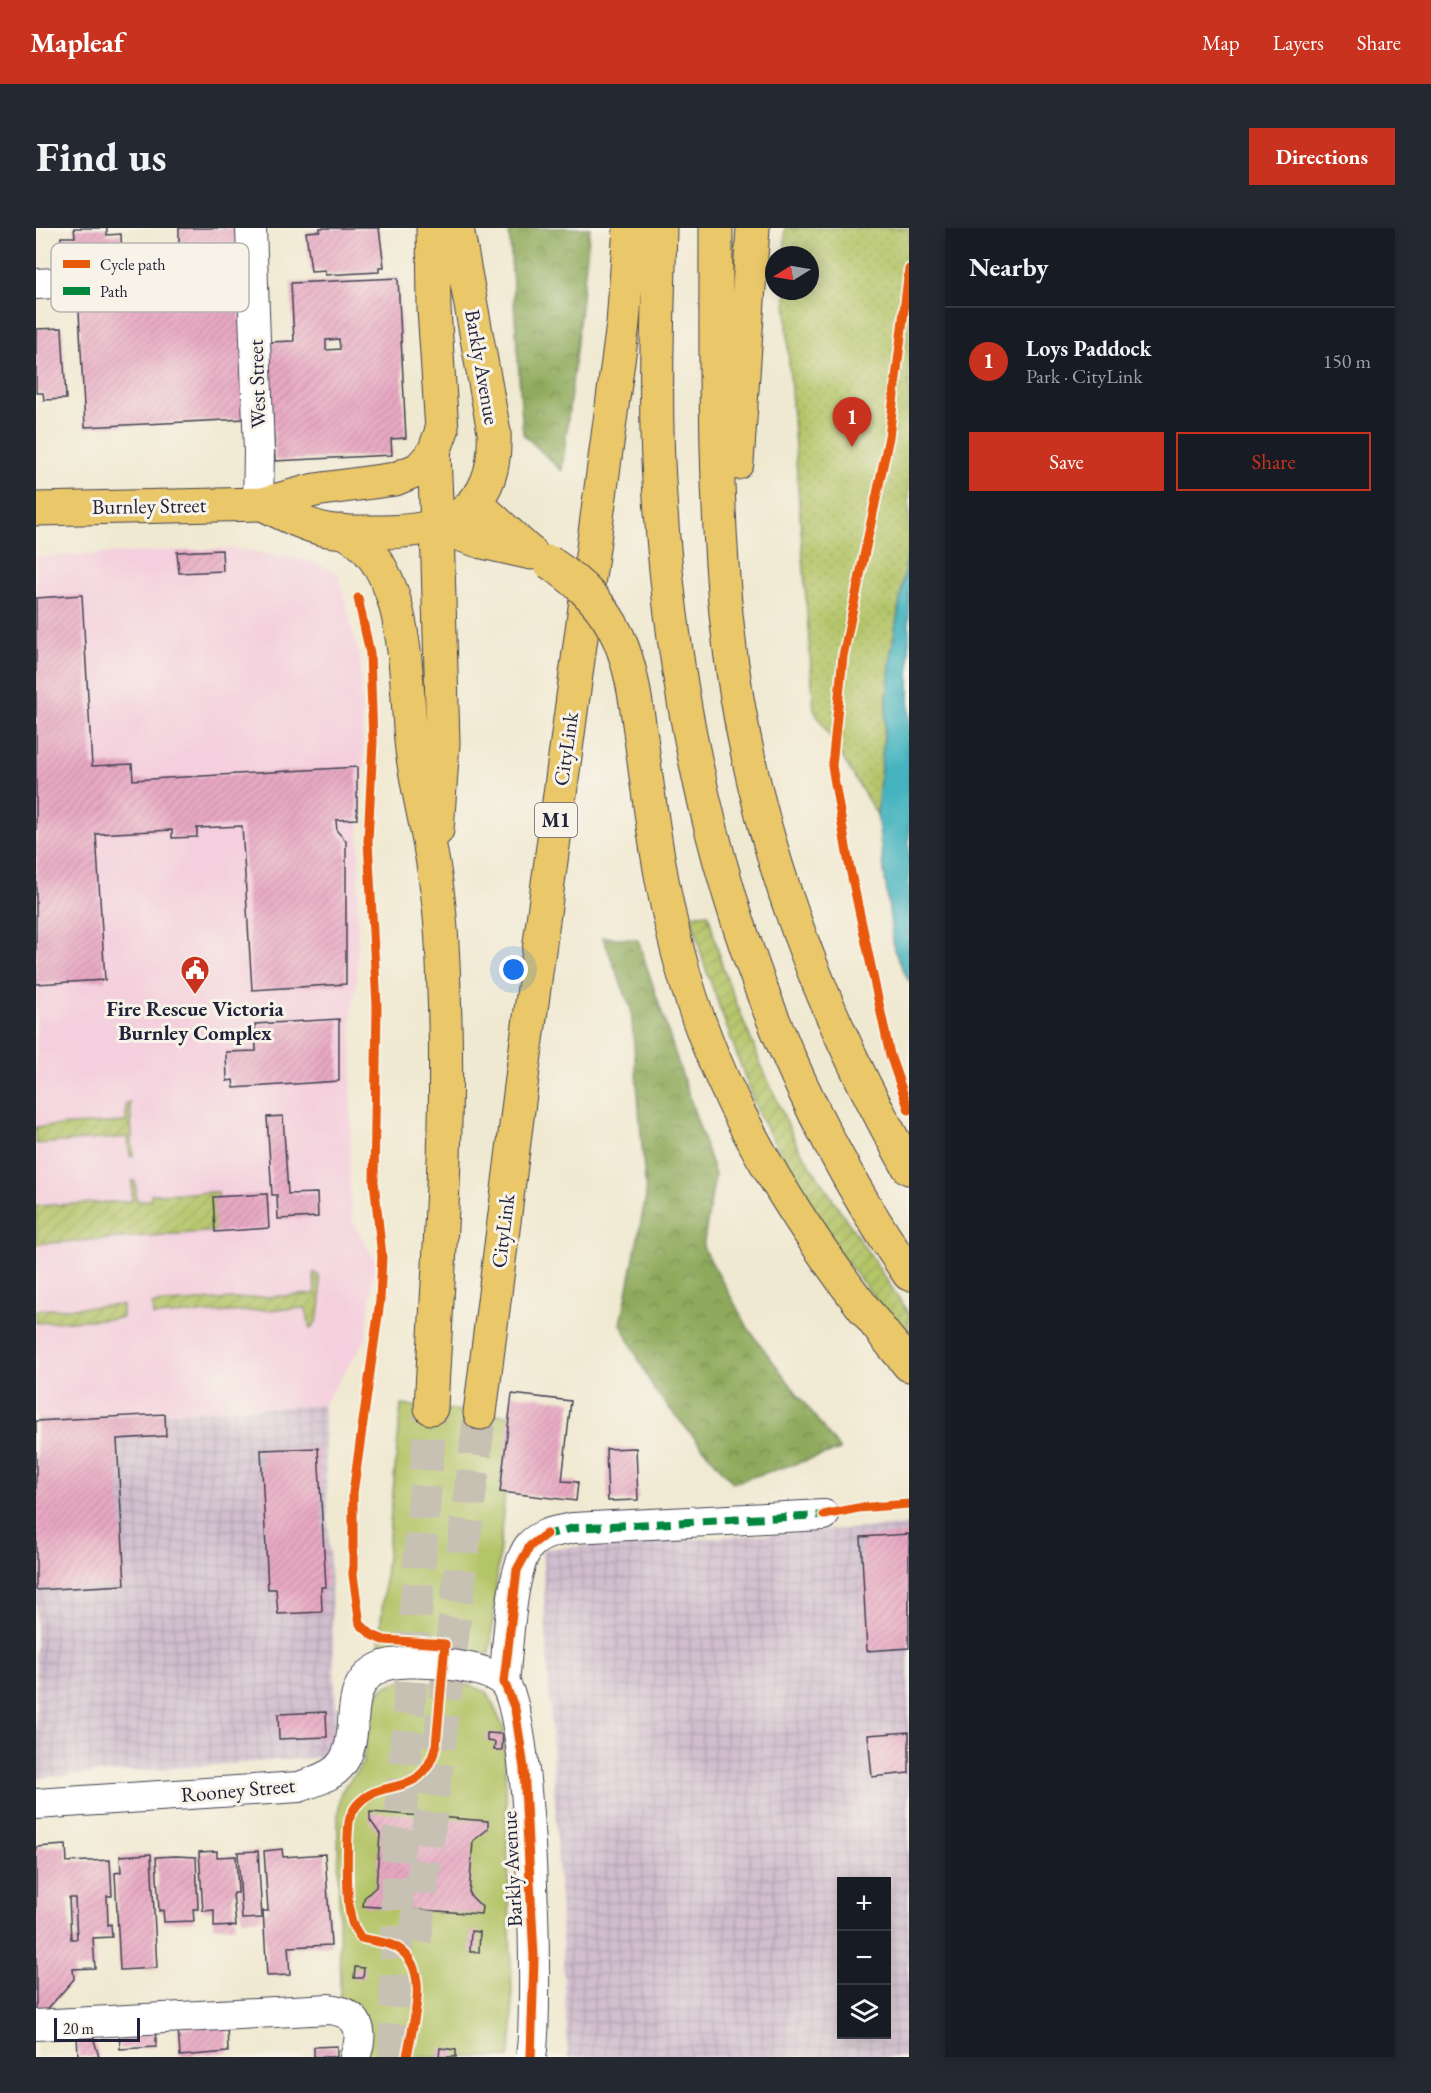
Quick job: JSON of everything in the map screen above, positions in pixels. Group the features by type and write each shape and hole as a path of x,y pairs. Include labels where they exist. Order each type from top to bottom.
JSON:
{"main road":[{"name":"Barkly Avenue","path":"433,228 434,309 442,415 441,436 434,452 437,527 458,517 474,501 492,467 494,432 457,228"},
{"name":"CityLink","path":"480,1413 532,1000 623,324 630,228"},
{"path":"660,228 656,378 658,479 665,567 677,668 704,804 722,877 748,957 807,1101 851,1184 909,1274"},
{"path":"716,228 717,446 726,616 736,688 754,785 794,923 834,1025 864,1087 909,1167"},
{"path":"726,616 753,228"},
{"path":"434,452 474,501 540,557 587,591 615,629 630,667 652,823 668,911 697,1017 724,1086 831,1267 909,1365"},
{"name":"Burnley Street","path":"36,509 260,504 315,490 395,479 419,469 434,452"},
{"name":"Burnley Street","path":"260,504 313,526 342,531 408,532 437,527"},
{"path":"435,871 443,743 437,527 482,542 540,557"},
{"path":"342,531 360,543 372,555 384,575 397,608 403,643 416,779 435,871 444,991 445,1083 431,1408"}],"street":[{"name":"West Street","path":"251,228 260,504"},
{"path":"36,284 51,283"},
{"path":"504,1682 517,1570 530,1546 546,1534 573,1528 824,1515"},
{"name":"Rooney Street","path":"36,1804 299,1786 327,1775 339,1767 352,1741 353,1706 356,1695 362,1683 380,1667 401,1663 477,1669 504,1682"},
{"name":"Barkly Avenue","path":"504,1682 519,1728 525,1778 534,1957 531,2057"},
{"path":"36,2025 335,2010 351,2016 359,2026 360,2043 355,2057"}],"shaded area":[{"name":"Fire Rescue Victoria Burnley Complex","path":"231,548 311,561 338,573 360,659 364,762 359,837 357,978 352,1014 350,1190 352,1221 375,1260 366,1339 323,1405 36,1419 36,557"},
{"path":"323,1405 338,1756 36,1778 36,1419"},
{"path":"909,1525 909,2057 568,2057 542,1549"}],"green space":[{"path":"509,228 590,228 562,471 523,434"},
{"path":"785,228 909,228 909,546 891,654 877,815 814,710 786,300 819,300 819,246 785,246"},
{"path":"708,913 723,969 759,1060 797,1145 909,1314 909,1342 838,1251 759,1116 704,964 691,915"},
{"path":"603,937 638,940 715,1175 703,1247 750,1331 840,1450 733,1483 654,1390 621,1324 646,1196 631,1009"},
{"path":"126,1103 130,1103 133,1156 130,1156 128,1137 36,1144 36,1127 126,1122"},
{"path":"132,1181 135,1181 137,1201 150,1200 151,1194 218,1192 221,1231 36,1244 36,1206 132,1201"},
{"path":"314,1272 319,1276 320,1311 310,1329 306,1308 153,1316 152,1304 315,1294"},
{"path":"122,1305 122,1318 36,1323 36,1310"},
{"path":"401,1405 512,1416 490,1654 379,1643"},
{"path":"401,1681 470,1685 487,1692 504,1729 513,2032 509,2057 366,2057 340,1997 338,1815 341,1792 363,1763 369,1708 384,1687"}],"water":[{"path":"909,546 909,982 894,950 877,815 891,654"}],"building":[{"path":"74,228 107,228 107,235 121,234 121,243 61,243 61,237 75,237"},
{"path":"179,228 238,228 239,243 179,243"},
{"path":"320,228 379,228 384,267 379,267 379,272 325,275 325,270 311,271 306,232 320,231"},
{"path":"398,278 406,438 391,439 392,455 275,461 269,342 294,341 291,283","holes":["339,339 340,349 326,350 326,340"]},
{"path":"79,312 240,312 246,419 85,427"},
{"path":"62,328 66,399 44,400 43,393 36,393 36,329"},
{"path":"222,550 223,571 179,573 177,552"},
{"path":"82,595 92,766 132,764 133,780 357,767 357,819 336,820 337,831 346,841 346,984 252,990 242,826 197,828 197,837 172,838 172,830 96,834 105,980 36,984 36,598"},
{"path":"339,1019 339,1081 234,1088 233,1080 227,1081 226,1052 256,1051 255,1024"},
{"path":"283,1116 288,1194 317,1193 318,1217 278,1219 277,1195 272,1195 267,1117"},
{"path":"267,1194 269,1228 215,1232 213,1197"},
{"path":"512,1394 571,1401 562,1481 578,1482 576,1501 500,1492"},
{"path":"165,1414 166,1436 117,1439 125,1585 36,1590 36,1421"},
{"path":"318,1448 326,1587 321,1587 322,1612 278,1614 276,1589 268,1589 261,1450"},
{"path":"636,1448 638,1500 608,1501 606,1449"},
{"path":"909,1534 909,1648 867,1651 861,1537"},
{"path":"326,1712 327,1737 279,1739 278,1714"},
{"path":"909,1732 909,1773 872,1777 868,1735"},
{"path":"487,1733 503,1734 502,1750 494,1750 495,1742 487,1741"},
{"path":"370,1812 488,1821 488,1829 473,1841 469,1894 482,1907 481,1914 363,1906 364,1898 376,1887 380,1834 370,1820"},
{"path":"66,1845 67,1862 110,1860 112,1896 107,1896 108,1925 111,1924 112,1937 93,1938 95,1968 73,1969 74,1979 36,2022 36,1847","holes":["69,1898 75,1898 77,1939 71,1939"]},
{"path":"282,1849 283,1857 325,1854 331,1945 288,1947 290,1975 267,1976 263,1911 268,1911 264,1851"},
{"path":"217,1851 217,1857 236,1856 238,1893 233,1893 236,1926 214,1927 214,1910 203,1911 199,1852"},
{"path":"258,1851 262,1918 242,1919 238,1852"},
{"path":"151,1854 157,1968 120,1970 115,1873 121,1872 120,1856"},
{"path":"156,1857 196,1857 198,1909 193,1909 194,1921 164,1922 163,1910 159,1911"},
{"path":"471,1931 480,1932 479,1952 470,1952"},
{"path":"355,1967 364,1968 363,1978 354,1978"},
{"path":"227,2025 228,2052 180,2056 178,2028"},
{"path":"156,2029 156,2047 120,2049 119,2031"},
{"path":"77,2033 92,2033 99,2057 78,2057"},
{"path":"337,2046 337,2057 314,2057 314,2047"},
{"path":"440,2048 456,2050 456,2057 439,2057"}],"tunnel":[{"path":"395,2057 398,1854 431,1408"},
{"path":"415,1942 480,1413"}],"marked path":[{"path":"542,1536 573,1528 824,1515"}],"cycle path":[{"path":"909,269 889,437 843,656 832,766 848,859 890,1055 909,1110"},
{"path":"358,598 370,653 373,742 368,841 377,1006 374,1181 382,1256 380,1301 353,1493 353,1575 360,1624 372,1635 384,1640 445,1644 436,1746 429,1763 421,1775 411,1781 367,1796 356,1807 349,1822 347,1856 349,1909 355,1929 361,1938 398,1948 408,1958 414,1970 417,1998 407,2057"},
{"path":"824,1515 858,1508 909,1504"},
{"path":"531,2057 534,1957 524,1768 515,1709 504,1682 517,1570 530,1546 546,1534"}],"place":[{"name":"Loys Paddock","path":"852,447"},
{"name":"Fire Rescue Victoria Burnley Complex","path":"195,996"}]}
